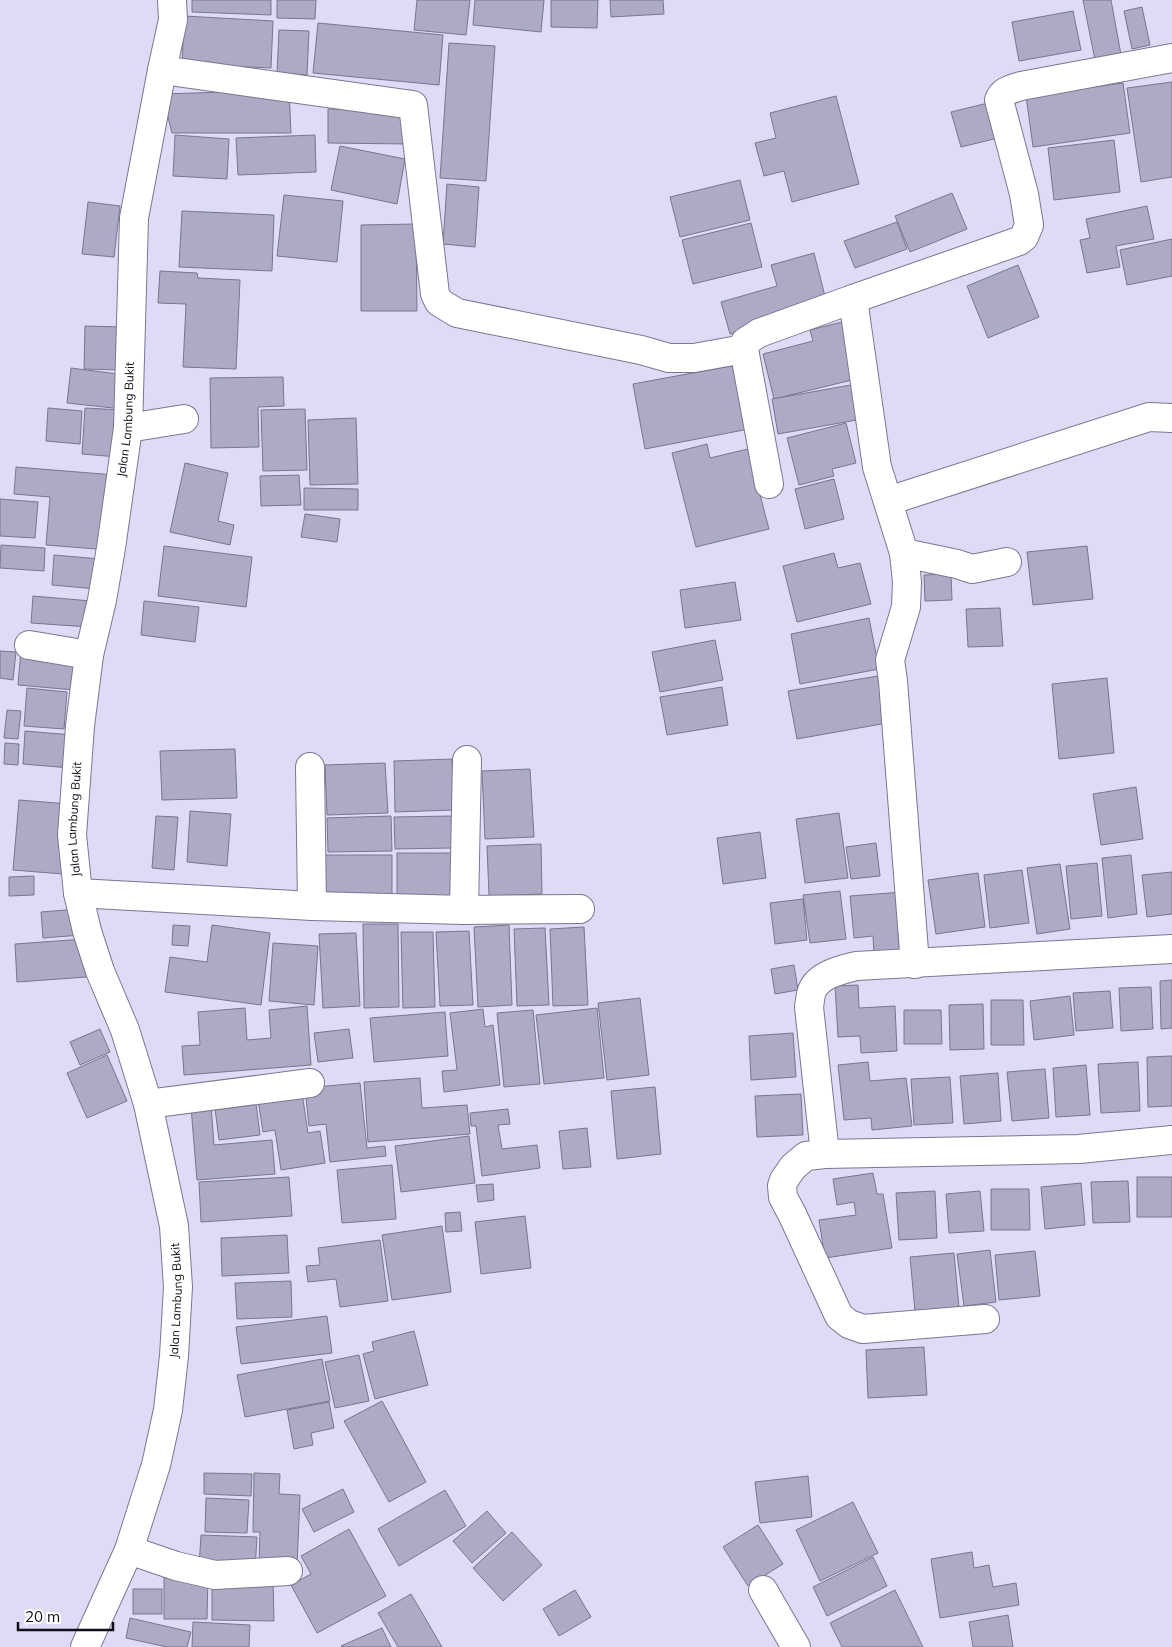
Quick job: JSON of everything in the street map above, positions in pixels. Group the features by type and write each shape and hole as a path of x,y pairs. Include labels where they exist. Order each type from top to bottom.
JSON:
{"street":[{"name":"Jalan Lambung Bukit","path":"95,1643 129,1550 156,1465 168,1410 174,1356 178,1287 174,1226 148,1104 125,1030 89,939 78,893 72,836 80,726 88,655 102,600 128,428 134,218 172,20 172,0"},
{"path":"770,484 744,349 745,342 759,332 1019,241 1024,237 1029,225 1024,194 999,100 1003,93 1009,89 1021,86 1172,58"},
{"path":"162,70 413,106 435,294 439,302 457,313 640,350 669,358 694,358 744,349"},
{"path":"853,299 877,467 904,553 907,582 906,607 890,660 915,964"},
{"path":"888,501 1148,417 1172,418"},
{"path":"128,428 184,419"},
{"path":"904,553 972,569 1008,562"},
{"path":"29,645 88,655"},
{"path":"464,910 467,760"},
{"path":"310,767 312,906"},
{"path":"78,893 312,906 464,910 580,909"},
{"path":"825,1154 809,1007 812,991 822,978 840,970 856,966 1172,949"},
{"path":"148,1104 310,1083"},
{"path":"985,1319 863,1329 849,1324 839,1316 783,1197 782,1186 784,1180 793,1167 806,1156 825,1154 1079,1149 1172,1140"},
{"path":"129,1550 176,1566 215,1575 288,1571"},
{"path":"763,1590 796,1647"}],"building":[{"path":"192,0 271,0 271,15 192,12"},
{"path":"277,0 316,0 315,19 277,18"},
{"path":"417,0 470,0 466,35 414,30"},
{"path":"475,0 544,0 541,32 473,25"},
{"path":"551,0 598,0 597,28 551,27"},
{"path":"610,0 663,0 664,14 611,17"},
{"path":"1083,0 1111,0 1122,60 1096,65"},
{"path":"1142,7 1150,45 1132,49 1124,11"},
{"path":"1073,11 1081,50 1019,61 1012,22"},
{"path":"184,16 273,21 271,68 182,64"},
{"path":"318,23 443,35 439,85 313,73"},
{"path":"279,30 309,31 307,75 277,73"},
{"path":"449,43 495,46 486,181 440,178"},
{"path":"1172,82 1172,177 1141,182 1127,88"},
{"path":"1123,83 1130,133 1033,147 1026,96"},
{"path":"289,90 291,133 172,133 162,94"},
{"path":"836,96 859,184 792,202 784,171 764,176 755,143 776,138 770,113"},
{"path":"988,103 998,138 961,147 951,112"},
{"path":"328,109 408,111 407,144 328,143"},
{"path":"175,135 229,139 227,179 173,176"},
{"path":"315,135 316,172 238,175 236,138"},
{"path":"1114,140 1120,192 1054,200 1048,148"},
{"path":"340,146 405,159 397,204 331,190"},
{"path":"740,180 750,220 680,237 670,197"},
{"path":"447,184 479,187 475,247 443,244"},
{"path":"952,193 967,229 910,252 895,216"},
{"path":"284,195 343,201 337,262 277,256"},
{"path":"88,202 120,206 114,257 82,254"},
{"path":"1147,206 1154,239 1116,246 1120,267 1087,273 1080,240 1090,238 1086,219"},
{"path":"182,211 274,215 272,271 179,267"},
{"path":"897,222 907,249 855,268 844,241"},
{"path":"751,223 762,267 693,284 682,240"},
{"path":"416,224 417,311 361,311 361,225"},
{"path":"1172,239 1172,276 1127,285 1120,250"},
{"path":"814,253 828,308 730,334 721,302 777,286 771,265"},
{"path":"1018,265 1039,317 988,338 967,286"},
{"path":"160,271 197,273 198,278 240,280 236,369 183,367 186,304 158,303"},
{"path":"846,321 860,378 774,399 763,354 813,341 810,330"},
{"path":"85,326 122,327 120,370 84,369"},
{"path":"736,365 749,429 645,449 633,384"},
{"path":"71,368 126,375 122,409 67,403"},
{"path":"283,377 284,406 258,407 259,447 211,448 210,378"},
{"path":"862,383 868,418 778,434 772,399"},
{"path":"48,408 82,411 80,444 46,441"},
{"path":"85,408 122,410 118,457 82,454"},
{"path":"305,409 307,470 263,471 261,410"},
{"path":"356,418 358,484 310,485 308,420"},
{"path":"846,423 856,463 832,469 834,476 799,485 787,438"},
{"path":"707,444 710,458 748,449 769,529 696,547 672,453"},
{"path":"185,463 228,473 218,521 234,525 230,545 170,532"},
{"path":"16,467 115,475 109,550 46,545 50,497 14,494"},
{"path":"299,475 301,505 261,506 260,476"},
{"path":"834,479 844,519 805,529 795,489"},
{"path":"304,488 358,489 358,510 304,510"},
{"path":"0,499 38,502 35,538 0,536"},
{"path":"305,514 340,519 337,542 301,537"},
{"path":"1,545 45,548 44,571 0,568"},
{"path":"164,546 252,557 246,607 158,596"},
{"path":"1087,546 1093,599 1033,605 1027,552"},
{"path":"834,553 838,568 860,563 871,604 797,622 783,566"},
{"path":"54,555 100,559 97,589 52,585"},
{"path":"951,574 952,600 925,601 924,575"},
{"path":"735,582 741,620 685,628 680,590"},
{"path":"33,596 91,601 89,627 31,623"},
{"path":"144,601 199,607 195,642 141,635"},
{"path":"1000,608 1003,646 968,647 966,609"},
{"path":"869,618 879,669 800,684 791,634"},
{"path":"715,640 723,680 660,692 652,652"},
{"path":"21,650 77,655 74,690 18,685"},
{"path":"0,651 16,652 13,680 0,678"},
{"path":"878,676 887,723 797,739 788,691"},
{"path":"1107,678 1114,753 1059,759 1052,684"},
{"path":"722,687 728,725 667,735 660,697"},
{"path":"27,688 67,692 64,729 24,726"},
{"path":"7,710 21,711 18,739 4,738"},
{"path":"25,731 73,735 70,768 23,764"},
{"path":"5,743 19,744 18,765 4,764"},
{"path":"235,749 237,798 162,800 160,751"},
{"path":"452,759 454,810 395,812 394,761"},
{"path":"385,763 388,813 327,815 325,765"},
{"path":"530,769 534,837 485,839 482,771"},
{"path":"1136,787 1143,839 1101,845 1093,794"},
{"path":"19,800 69,804 63,874 13,870"},
{"path":"190,811 231,814 227,866 187,862"},
{"path":"839,813 848,878 805,883 796,819"},
{"path":"156,816 178,817 174,870 152,868"},
{"path":"391,816 392,851 328,852 327,818"},
{"path":"452,816 452,848 395,849 394,817"},
{"path":"760,832 766,878 723,884 717,838"},
{"path":"876,843 880,876 851,879 846,847"},
{"path":"541,844 542,894 489,896 487,846"},
{"path":"397,853 453,853 453,903 397,903"},
{"path":"325,855 392,855 392,898 325,897"},
{"path":"1131,855 1137,914 1108,918 1102,858"},
{"path":"1097,863 1102,916 1071,919 1066,866"},
{"path":"1060,864 1070,929 1037,934 1027,868"},
{"path":"1022,870 1029,923 990,928 984,875"},
{"path":"1172,872 1172,914 1147,917 1142,875"},
{"path":"978,873 985,927 936,934 928,880"},
{"path":"34,876 34,895 9,896 9,877"},
{"path":"840,891 846,939 810,943 803,895"},
{"path":"903,892 906,933 898,934 900,953 874,954 873,936 854,938 850,896"},
{"path":"803,899 807,940 775,944 770,903"},
{"path":"78,909 81,935 43,938 41,912"},
{"path":"363,924 398,924 399,1007 364,1008"},
{"path":"173,925 190,926 188,946 172,945"},
{"path":"212,925 270,933 261,1005 165,992 170,957 207,962"},
{"path":"509,925 512,1005 478,1007 474,927"},
{"path":"584,927 588,1005 553,1006 550,929"},
{"path":"545,928 549,1005 517,1006 514,929"},
{"path":"469,931 473,1005 440,1006 436,932"},
{"path":"401,932 433,932 435,1007 403,1008"},
{"path":"356,933 360,1006 323,1008 319,934"},
{"path":"84,939 87,977 17,982 15,944"},
{"path":"273,943 318,946 314,1005 269,1001"},
{"path":"794,965 798,990 775,994 771,969"},
{"path":"1172,980 1172,1028 1161,1029 1160,981"},
{"path":"858,985 859,1008 895,1006 897,1051 861,1053 860,1036 838,1037 835,986"},
{"path":"1151,987 1153,1029 1121,1031 1119,988"},
{"path":"1110,991 1113,1028 1076,1031 1073,993"},
{"path":"1070,996 1074,1035 1034,1040 1030,1001"},
{"path":"640,998 649,1075 607,1080 598,1003"},
{"path":"991,1000 1023,1000 1024,1045 991,1045"},
{"path":"983,1004 984,1049 950,1050 949,1005"},
{"path":"307,1006 311,1065 184,1075 182,1046 200,1045 198,1012 245,1008 247,1040 271,1038 269,1010"},
{"path":"597,1008 604,1078 544,1084 536,1015"},
{"path":"483,1009 485,1027 493,1025 500,1085 444,1092 442,1071 457,1070 450,1013"},
{"path":"533,1010 540,1084 504,1087 497,1013"},
{"path":"904,1010 941,1010 942,1044 904,1044"},
{"path":"445,1012 448,1056 374,1062 370,1018"},
{"path":"100,1029 110,1052 80,1065 70,1042"},
{"path":"349,1029 353,1058 318,1062 314,1033"},
{"path":"793,1033 796,1077 751,1080 749,1036"},
{"path":"107,1055 127,1101 87,1118 67,1073"},
{"path":"1172,1056 1172,1106 1148,1107 1147,1057"},
{"path":"868,1062 870,1081 906,1078 912,1126 872,1130 871,1118 844,1120 838,1065"},
{"path":"1138,1062 1140,1111 1101,1113 1098,1064"},
{"path":"1086,1065 1090,1115 1056,1117 1053,1068"},
{"path":"1045,1069 1049,1118 1012,1121 1007,1072"},
{"path":"998,1073 1001,1121 964,1124 960,1076"},
{"path":"950,1077 953,1123 914,1125 911,1079"},
{"path":"420,1078 422,1108 467,1105 470,1134 368,1142 364,1082"},
{"path":"360,1083 367,1148 385,1146 386,1156 330,1162 326,1124 309,1126 305,1088"},
{"path":"655,1087 661,1154 617,1159 611,1091"},
{"path":"302,1093 308,1133 320,1131 325,1163 281,1170 275,1130 263,1132 258,1100"},
{"path":"801,1094 803,1135 757,1137 755,1096"},
{"path":"255,1096 260,1135 219,1140 214,1101"},
{"path":"211,1105 214,1145 272,1140 275,1174 197,1180 191,1107"},
{"path":"508,1109 510,1124 498,1125 502,1149 537,1145 540,1168 482,1176 476,1126 471,1126 470,1113"},
{"path":"587,1128 591,1167 563,1169 559,1131"},
{"path":"469,1136 475,1183 401,1192 395,1146"},
{"path":"392,1165 396,1219 342,1223 337,1170"},
{"path":"873,1173 877,1194 883,1194 892,1248 825,1258 819,1220 856,1215 854,1202 837,1205 833,1179"},
{"path":"289,1177 292,1216 201,1222 199,1182"},
{"path":"1137,1177 1172,1177 1172,1217 1137,1217"},
{"path":"1128,1181 1130,1222 1093,1223 1091,1182"},
{"path":"1081,1183 1085,1225 1045,1229 1041,1187"},
{"path":"493,1184 494,1200 478,1202 476,1185"},
{"path":"991,1189 1029,1189 1030,1230 991,1230"},
{"path":"935,1191 937,1238 899,1240 896,1193"},
{"path":"980,1191 984,1231 949,1233 946,1194"},
{"path":"460,1212 462,1231 446,1232 445,1213"},
{"path":"525,1216 531,1268 481,1274 475,1222"},
{"path":"442,1226 451,1292 392,1300 382,1235"},
{"path":"287,1235 289,1273 222,1276 221,1238"},
{"path":"380,1240 388,1301 340,1307 336,1279 308,1282 306,1266 320,1265 318,1248"},
{"path":"990,1250 996,1302 964,1306 957,1254"},
{"path":"1035,1251 1040,1296 999,1300 995,1255"},
{"path":"954,1253 959,1308 915,1311 910,1257"},
{"path":"291,1281 292,1317 237,1319 235,1283"},
{"path":"327,1316 332,1353 241,1364 236,1327"},
{"path":"414,1331 428,1385 375,1399 363,1354 374,1351 372,1342"},
{"path":"924,1347 927,1395 868,1398 866,1350"},
{"path":"359,1355 369,1401 335,1408 325,1362"},
{"path":"322,1359 330,1401 245,1417 237,1375"},
{"path":"382,1401 426,1482 389,1502 344,1421"},
{"path":"329,1402 334,1428 311,1433 313,1445 294,1449 287,1410"},
{"path":"204,1473 252,1474 251,1496 204,1494"},
{"path":"254,1473 280,1474 279,1494 300,1495 297,1566 259,1564 260,1532 253,1532"},
{"path":"808,1476 812,1517 760,1523 755,1482"},
{"path":"343,1489 354,1512 314,1532 302,1509"},
{"path":"445,1490 466,1526 399,1566 378,1529"},
{"path":"206,1498 249,1500 247,1533 205,1532"},
{"path":"853,1502 878,1553 820,1581 796,1530"},
{"path":"487,1511 506,1533 472,1563 453,1541"},
{"path":"758,1525 783,1564 748,1586 723,1547"},
{"path":"349,1529 386,1596 317,1633 291,1585 311,1574 301,1556"},
{"path":"512,1532 542,1565 503,1601 473,1568"},
{"path":"201,1535 257,1537 255,1570 199,1567"},
{"path":"972,1552 974,1568 989,1565 993,1587 1016,1583 1019,1605 940,1618 931,1559"},
{"path":"873,1557 887,1586 827,1616 813,1587"},
{"path":"164,1576 208,1576 207,1619 164,1619"},
{"path":"212,1579 273,1579 274,1621 212,1620"},
{"path":"133,1589 162,1589 162,1614 133,1614"},
{"path":"575,1590 591,1617 559,1636 543,1609"},
{"path":"895,1590 923,1647 842,1647 830,1623"},
{"path":"411,1594 442,1647 398,1647 378,1613"},
{"path":"1008,1615 1013,1647 973,1647 969,1622"},
{"path":"130,1618 191,1632 187,1647 167,1647 126,1638"},
{"path":"193,1622 250,1625 249,1647 192,1647"},
{"path":"382,1628 391,1647 341,1646"}]}
